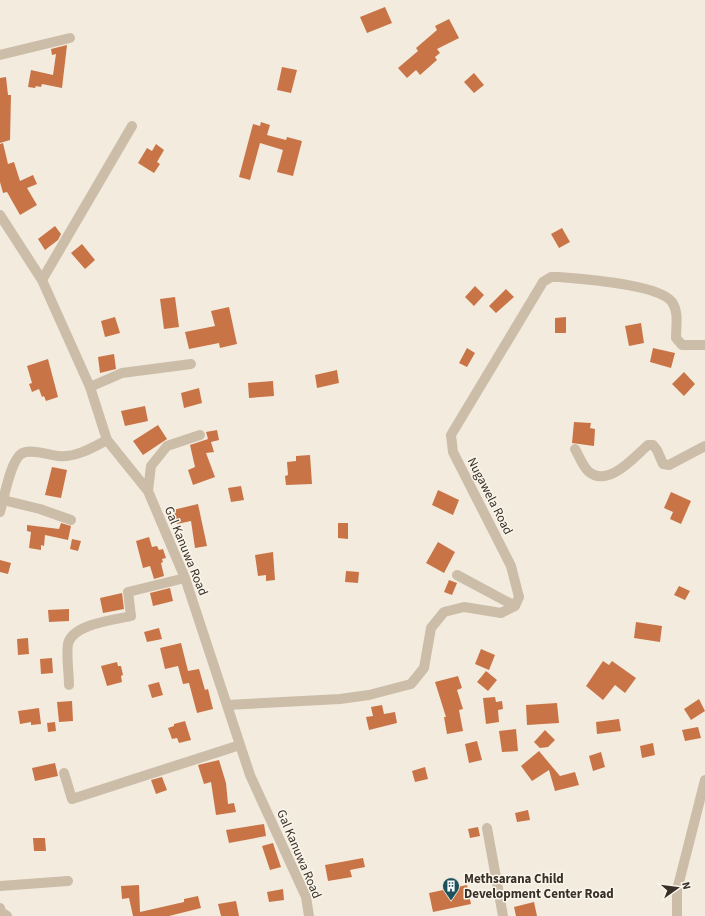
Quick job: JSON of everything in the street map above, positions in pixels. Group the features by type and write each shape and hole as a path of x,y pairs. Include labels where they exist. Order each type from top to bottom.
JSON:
{"street":[{"path":"0,55 70,38"},
{"path":"42,280 132,126"},
{"name":"Gal Kanuwa Road","path":"0,214 42,280 90,388 107,440 148,491 186,578 250,775 306,897 309,916"},
{"name":"Nugawela Road","path":"515,606 519,597 511,566 453,452 451,435 542,282 551,277 559,277 645,288 671,300 676,310 676,338 682,345 705,345"},
{"path":"90,388 122,373 191,364"},
{"path":"148,491 152,466 167,446 200,435"},
{"path":"0,512 14,462 21,454 29,452 60,457 81,453 107,440"},
{"path":"575,449 588,471 596,476 613,474 628,464 648,445 653,445 657,450 663,464 669,466 705,446"},
{"path":"4,500 40,509 71,520"},
{"path":"457,575 515,606"},
{"path":"69,685 68,644 73,633 85,627 131,616 128,592 186,578"},
{"path":"227,705 340,699 369,695 411,684 424,668 431,628 444,612 464,607 501,613 515,606"},
{"path":"64,773 72,799 240,745"},
{"path":"677,916 677,890 705,780"},
{"path":"487,828 503,916"},
{"path":"0,886 68,881"},
{"path":"0,908 1,912 7,916"}],"building":[{"path":"385,7 392,23 367,33 360,17"},
{"path":"449,19 459,38 437,49 440,53 435,57 437,60 420,75 416,70 407,78 398,68 418,51 416,48 437,30 435,26"},
{"path":"67,45 62,88 42,84 41,87 28,87 31,70 53,75 56,54 52,55 51,49"},
{"path":"282,67 297,70 291,93 277,90"},
{"path":"474,73 484,85 474,93 464,82"},
{"path":"6,77 8,95 11,95 10,140 0,143 0,78"},
{"path":"261,122 270,125 267,135 286,140 287,137 302,141 293,176 277,172 283,150 260,143 250,180 239,177 253,124 260,126"},
{"path":"3,143 8,164 14,162 20,181 33,175 37,184 27,188 37,205 20,215 7,192 3,193 0,182 0,144"},
{"path":"156,144 164,150 157,162 160,164 154,173 138,163 147,148 152,151"},
{"path":"55,226 61,234 58,240 45,250 38,239"},
{"path":"562,228 570,242 559,248 551,234"},
{"path":"82,244 95,260 85,269 71,253"},
{"path":"475,286 484,295 474,306 465,297"},
{"path":"506,289 514,297 496,313 489,306"},
{"path":"175,297 179,327 164,329 160,299"},
{"path":"229,307 237,344 220,348 219,343 189,349 185,332 215,326 211,311"},
{"path":"115,317 120,333 105,337 101,321"},
{"path":"566,317 566,333 555,333 555,318"},
{"path":"641,323 644,343 629,346 625,326"},
{"path":"467,348 475,353 467,367 459,363"},
{"path":"653,348 675,353 671,368 650,362"},
{"path":"114,354 116,369 100,373 98,357"},
{"path":"48,359 58,397 46,401 44,396 42,397 39,389 32,392 29,384 32,383 27,366"},
{"path":"337,370 339,383 317,388 315,375"},
{"path":"684,372 695,384 684,396 672,384"},
{"path":"273,381 274,396 249,398 248,383"},
{"path":"199,388 202,403 184,408 181,393"},
{"path":"145,406 148,421 125,426 121,411"},
{"path":"574,422 591,423 590,428 595,429 594,446 572,443"},
{"path":"158,425 167,439 143,455 133,441"},
{"path":"217,430 219,440 211,442 214,452 206,453 215,477 193,485 188,470 195,467 190,445 208,439 206,432"},
{"path":"310,455 312,484 286,485 285,476 288,475 287,462 296,461 296,456"},
{"path":"52,467 67,470 61,498 45,495"},
{"path":"241,486 244,500 231,502 228,488"},
{"path":"438,490 459,500 453,515 432,505"},
{"path":"671,492 691,501 681,524 670,519 673,512 664,508"},
{"path":"198,504 207,546 195,548 191,521 177,524 173,510"},
{"path":"61,523 71,526 68,540 45,535 44,546 41,545 41,550 29,548 31,532 27,531 27,525 59,529"},
{"path":"338,523 348,523 348,539 338,538"},
{"path":"149,537 152,547 157,546 159,550 163,549 166,558 162,559 163,562 161,563 164,576 154,579 150,566 143,568 136,541"},
{"path":"72,539 81,541 78,551 70,549"},
{"path":"438,542 455,552 444,573 426,563"},
{"path":"273,552 275,580 266,581 266,575 258,576 255,555"},
{"path":"0,560 11,563 8,574 0,572"},
{"path":"346,571 359,572 358,583 345,582"},
{"path":"449,580 457,583 452,595 444,592"},
{"path":"679,586 690,591 685,600 674,595"},
{"path":"170,588 173,601 153,606 150,593"},
{"path":"122,593 124,609 103,613 100,598"},
{"path":"69,609 69,621 49,622 48,610"},
{"path":"636,622 662,626 660,642 634,638"},
{"path":"159,628 162,639 147,642 144,632"},
{"path":"28,638 29,654 18,655 17,639"},
{"path":"181,643 188,671 199,669 205,690 208,689 213,709 197,713 189,683 183,684 178,666 165,669 160,648"},
{"path":"481,649 495,655 489,670 475,664"},
{"path":"52,658 53,673 41,674 40,659"},
{"path":"603,661 609,665 612,661 636,678 625,693 615,685 603,700 586,686"},
{"path":"117,662 118,666 121,666 123,675 121,676 122,682 107,686 101,666"},
{"path":"486,671 497,680 488,691 477,682"},
{"path":"458,676 462,688 457,690 463,709 459,710 463,731 447,734 444,717 446,717 435,682"},
{"path":"159,682 163,695 152,698 148,685"},
{"path":"495,697 496,702 502,701 503,709 498,710 499,722 486,724 483,698"},
{"path":"699,699 705,711 691,720 684,709"},
{"path":"72,701 73,721 59,722 57,702"},
{"path":"557,703 559,723 527,725 526,705"},
{"path":"382,705 384,714 395,712 397,723 369,730 366,717 373,716 371,707"},
{"path":"39,708 41,724 31,725 31,722 20,724 18,711"},
{"path":"619,719 621,731 597,734 596,722"},
{"path":"185,721 191,740 179,743 177,738 172,739 168,728 174,726 174,724"},
{"path":"55,722 56,731 48,732 47,723"},
{"path":"698,727 701,738 685,741 682,730"},
{"path":"516,729 518,751 502,752 499,731"},
{"path":"545,730 555,740 548,747 540,748 534,742"},
{"path":"477,741 482,760 469,763 465,744"},
{"path":"653,743 655,755 642,758 640,746"},
{"path":"539,751 560,776 575,772 579,785 555,791 549,770 532,781 521,766"},
{"path":"601,752 605,767 593,771 589,756"},
{"path":"219,760 226,783 228,804 234,803 236,812 216,815 211,782 204,784 198,765"},
{"path":"55,763 58,776 35,781 32,768"},
{"path":"425,767 428,779 415,782 412,771"},
{"path":"162,777 167,790 156,794 151,780"},
{"path":"528,810 530,820 517,822 515,813"},
{"path":"264,824 266,836 229,843 226,830"},
{"path":"478,827 480,836 470,838 468,829"},
{"path":"33,838 45,838 46,851 34,851"},
{"path":"273,843 281,867 270,870 262,846"},
{"path":"363,858 365,867 350,870 352,877 328,881 325,865"},
{"path":"139,885 140,912 184,902 184,899 198,896 201,908 169,916 133,916 129,898 122,899 121,886"},
{"name":"Methsarana Child Development Center Road","path":"467,885 471,904 433,912 429,893"},
{"path":"283,889 284,900 269,902 267,892"},
{"path":"236,901 239,916 221,916 218,904"},
{"path":"534,902 537,916 516,916 514,907"}],"place":[{"name":"Methsarana Child Development Center Road","path":"451,901"}]}
